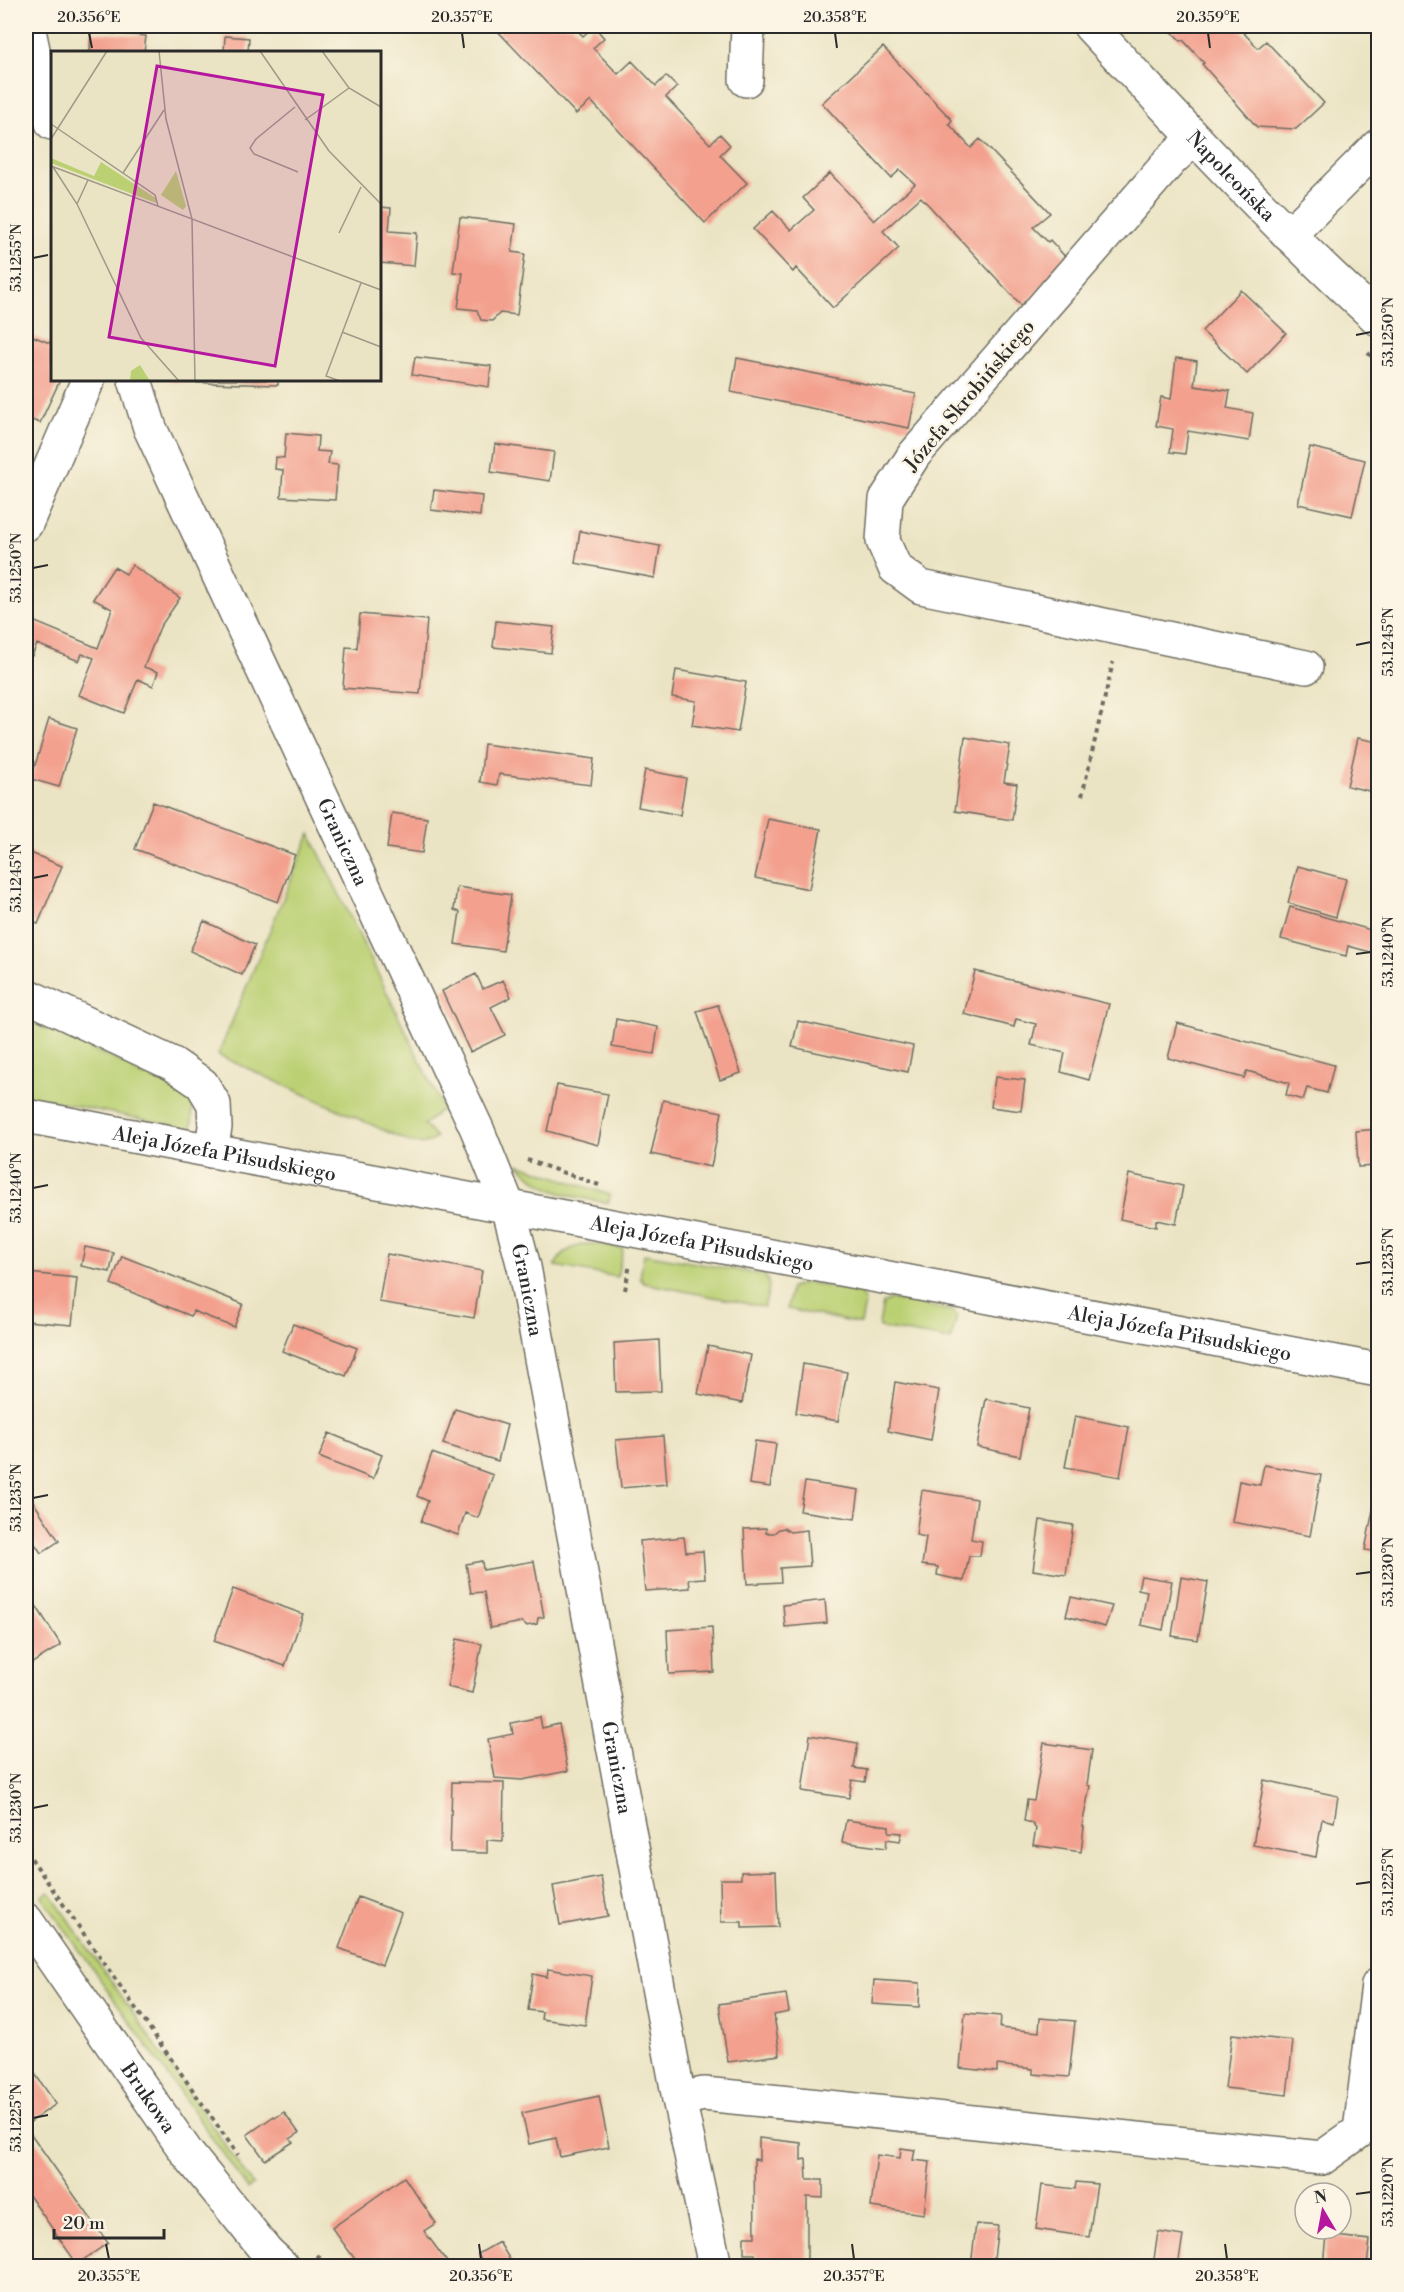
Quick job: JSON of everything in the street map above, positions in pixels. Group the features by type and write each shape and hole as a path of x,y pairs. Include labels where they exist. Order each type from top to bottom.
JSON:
{"street":[{"path":"28,26 42,92 51,120"},
{"path":"746,80 748,26"},
{"name":"Napoleońska","path":"1090,26 1194,139 1289,235 1378,319"},
{"name":"Józefa Skrobińskiego","path":"1194,139 1172,159 914,455 886,499 883,541 895,568 921,587 1306,667"},
{"path":"1289,235 1378,146"},
{"path":"26,524 88,381"},
{"name":"Graniczna","path":"135,381 150,428 477,1129 508,1206 524,1267 679,2099 715,2266"},
{"path":"26,995 173,1064 202,1084 214,1104 215,1126 211,1151"},
{"name":"Aleja Józefa Piłsudskiego","path":"26,1116 1378,1370"},
{"name":"Brukowa","path":"26,1920 187,2153 267,2252 282,2266"},
{"path":"679,2099 704,2094 1322,2158 1360,2131 1378,1985"}],"path":[{"path":"1082,796 1121,628"},
{"path":"26,1851 241,2159"},
{"path":"313,2251 328,2266"}],"green space":[{"path":"310,834 443,1108 424,1125 436,1137 428,1143 412,1143 218,1055"},
{"path":"26,1020 193,1094 192,1129 26,1096"},
{"path":"518,1164 610,1195 609,1203 570,1196 549,1188 529,1175"},
{"path":"587,1244 601,1244 623,1249 617,1277 555,1266 568,1250"},
{"path":"644,1254 764,1275 769,1286 764,1307 644,1283 640,1278"},
{"path":"806,1282 861,1294 865,1303 861,1324 787,1309 791,1288"},
{"path":"891,1299 953,1311 957,1316 951,1340 881,1328 879,1324 883,1303"},
{"path":"49,1892 253,2185 248,2189 42,1897"}],"building":[{"path":"493,26 573,26 583,36 594,26 604,38 593,48 618,74 632,61 656,86 666,76 677,87 666,97 710,144 720,134 730,145 720,155 747,183 705,223 591,101 576,114"},
{"path":"1166,26 1237,26 1258,48 1266,41 1324,103 1296,129 1257,127 1202,64 1204,63 1183,40 1181,41"},
{"path":"91,32 146,36 144,51 90,51"},
{"path":"225,36 249,38 248,51 224,51"},
{"path":"883,47 952,120 949,124 971,148 980,139 1050,213 1033,227 1048,242 1050,240 1069,261 1022,306 921,197 883,231 899,248 833,308 796,268 793,272 753,229 773,211 791,230 814,210 803,198 830,173 874,221 915,184 900,170 891,178 822,103"},
{"path":"381,207 391,208 389,231 417,233 414,266 381,263"},
{"path":"460,217 516,224 512,252 525,254 517,315 500,313 492,321 481,320 477,310 458,308 463,273 453,272"},
{"path":"1241,290 1286,333 1247,374 1202,331"},
{"path":"30,335 51,344 51,381 60,381 40,423 26,418 26,346"},
{"path":"415,357 491,366 489,387 412,375"},
{"path":"737,358 916,394 909,428 731,392"},
{"path":"1176,358 1197,361 1194,386 1230,391 1227,408 1253,413 1249,441 1188,431 1185,454 1170,452 1173,429 1156,426 1161,397 1171,399"},
{"path":"278,381 278,385 171,382"},
{"path":"286,433 318,436 317,451 330,452 328,464 338,465 335,500 281,497 283,470 275,469 276,457 284,458"},
{"path":"495,444 554,452 550,481 491,472"},
{"path":"1310,447 1365,460 1352,516 1298,504"},
{"path":"434,490 482,496 480,516 431,510"},
{"path":"580,531 660,546 655,578 575,563"},
{"path":"132,565 180,598 160,627 144,667 158,672 153,686 138,679 124,713 79,695 94,658 82,654 79,661 37,644 32,656 26,653 26,618 98,648 112,609 93,599 114,567 126,574"},
{"path":"360,614 427,620 420,694 343,688 346,647 357,648"},
{"path":"496,621 554,627 551,653 493,647"},
{"path":"676,670 746,682 738,732 692,725 696,701 672,697"},
{"path":"49,719 77,728 59,787 31,779"},
{"path":"965,737 1010,745 1004,782 1017,784 1012,820 955,811"},
{"path":"1358,738 1378,742 1378,793 1347,786"},
{"path":"484,744 594,759 591,785 499,774 497,785 480,782"},
{"path":"645,770 686,778 680,815 638,807"},
{"path":"153,802 295,855 278,902 135,849"},
{"path":"392,813 427,818 422,853 387,848"},
{"path":"768,819 821,829 809,889 755,878"},
{"path":"26,851 62,866 38,924 26,919"},
{"path":"1298,866 1346,879 1336,917 1288,903"},
{"path":"457,887 511,895 503,951 455,944 460,912 454,910"},
{"path":"1290,907 1378,932 1378,954 1348,946 1346,956 1281,939"},
{"path":"204,921 255,945 242,975 190,951"},
{"path":"975,971 1109,1004 1089,1080 1061,1072 1065,1053 1031,1045 1036,1024 1016,1019 1014,1027 964,1014"},
{"path":"476,974 483,989 503,980 511,997 491,1007 505,1035 470,1052 442,991"},
{"path":"718,1005 741,1073 720,1080 697,1011"},
{"path":"616,1019 658,1027 654,1054 612,1047"},
{"path":"798,1021 913,1046 908,1072 792,1047"},
{"path":"1177,1023 1334,1065 1327,1093 1307,1088 1303,1100 1286,1095 1289,1083 1247,1071 1244,1078 1168,1058"},
{"path":"995,1077 1025,1080 1021,1111 991,1107"},
{"path":"557,1085 608,1094 598,1145 547,1131"},
{"path":"663,1100 722,1112 711,1167 651,1154"},
{"path":"1378,1129 1378,1166 1358,1167 1356,1131"},
{"path":"1129,1174 1183,1186 1176,1224 1156,1220 1156,1227 1120,1219"},
{"path":"85,1247 114,1253 110,1272 81,1266"},
{"path":"387,1254 482,1271 474,1318 379,1302"},
{"path":"122,1256 243,1304 234,1327 193,1311 191,1316 111,1284"},
{"path":"28,1273 77,1278 72,1325 26,1321"},
{"path":"293,1324 357,1348 346,1376 282,1351"},
{"path":"659,1340 661,1391 616,1392 614,1343"},
{"path":"708,1346 751,1355 742,1403 698,1394"},
{"path":"803,1364 847,1372 838,1421 796,1413"},
{"path":"895,1382 939,1390 931,1440 888,1431"},
{"path":"986,1399 1029,1408 1020,1456 977,1447"},
{"path":"455,1409 507,1425 498,1461 443,1444"},
{"path":"1075,1416 1129,1427 1120,1477 1065,1467"},
{"path":"329,1433 382,1455 373,1479 319,1457"},
{"path":"663,1436 667,1484 621,1488 616,1440"},
{"path":"755,1441 776,1444 770,1487 749,1484"},
{"path":"432,1453 493,1475 478,1518 465,1513 458,1535 421,1522 428,1501 417,1496"},
{"path":"1264,1465 1321,1475 1310,1536 1232,1522 1239,1481 1260,1485"},
{"path":"805,1482 859,1490 855,1519 800,1511"},
{"path":"922,1490 977,1499 971,1539 982,1541 980,1556 969,1556 964,1581 937,1575 938,1567 922,1565 926,1537 916,1535"},
{"path":"1378,1490 1378,1552 1365,1550"},
{"path":"32,1500 59,1541 41,1553 26,1530 26,1504"},
{"path":"1040,1520 1073,1525 1066,1575 1033,1570"},
{"path":"766,1528 766,1533 774,1533 784,1528 790,1532 807,1530 810,1566 780,1568 781,1582 747,1584 744,1529"},
{"path":"684,1537 686,1552 703,1551 705,1578 689,1579 690,1588 645,1591 640,1541"},
{"path":"482,1561 483,1570 534,1561 544,1617 538,1618 537,1624 526,1626 522,1622 490,1628 484,1592 471,1593 466,1564"},
{"path":"1141,1576 1172,1581 1163,1630 1141,1625 1147,1591 1138,1589"},
{"path":"1181,1577 1208,1582 1198,1640 1172,1636"},
{"path":"233,1589 303,1614 285,1666 214,1641"},
{"path":"1071,1597 1112,1606 1105,1627 1066,1616"},
{"path":"825,1600 827,1623 785,1627 783,1605"},
{"path":"35,1604 61,1645 26,1667 26,1610"},
{"path":"712,1627 714,1672 669,1674 667,1630"},
{"path":"457,1639 482,1644 472,1693 447,1687"},
{"path":"540,1717 542,1728 559,1724 568,1771 522,1780 495,1778 488,1739 513,1734 511,1723"},
{"path":"810,1735 858,1743 854,1768 867,1770 865,1782 852,1780 849,1798 802,1791"},
{"path":"1044,1743 1092,1750 1087,1785 1090,1786 1082,1826 1084,1827 1081,1852 1033,1845 1036,1829 1032,1823 1024,1821 1027,1800 1034,1801"},
{"path":"1264,1780 1338,1796 1334,1822 1322,1819 1316,1857 1253,1845"},
{"path":"452,1782 504,1783 503,1841 487,1840 487,1853 450,1852"},
{"path":"846,1820 889,1826 889,1832 902,1833 900,1841 887,1839 886,1848 842,1842"},
{"path":"776,1871 778,1927 742,1928 742,1922 721,1922 720,1879 741,1879 741,1872"},
{"path":"601,1877 608,1916 560,1925 553,1886"},
{"path":"358,1897 401,1913 382,1965 339,1948"},
{"path":"548,1969 592,1976 585,2025 541,2019 542,2012 528,2010 533,1974 547,1977"},
{"path":"874,1980 920,1983 919,2007 872,2004"},
{"path":"786,1994 789,2012 774,2015 780,2055 728,2062 719,2004"},
{"path":"965,2013 1001,2016 1000,2028 1039,2032 1040,2018 1075,2021 1069,2077 1033,2074 1033,2069 997,2065 997,2072 960,2068"},
{"path":"1232,2034 1293,2041 1287,2095 1225,2088"},
{"path":"26,2061 56,2104 26,2125"},
{"path":"599,2096 609,2147 560,2157 556,2138 529,2144 522,2113"},
{"path":"284,2112 299,2133 290,2139 293,2142 265,2160 247,2135 274,2116 275,2118"},
{"path":"26,2127 108,2243 77,2264 26,2191"},
{"path":"759,2138 801,2143 801,2160 806,2159 807,2180 823,2180 823,2198 807,2197 807,2266 756,2266 755,2254 744,2254 744,2237 755,2237 754,2159 759,2160"},
{"path":"901,2148 915,2150 913,2160 930,2162 924,2214 871,2207 877,2155 900,2158"},
{"path":"404,2177 436,2223 424,2231 450,2266 377,2266 376,2264 360,2266 332,2228"},
{"path":"1076,2182 1097,2184 1089,2237 1036,2229 1042,2185 1075,2189"},
{"path":"976,2224 998,2226 993,2266 971,2266"},
{"path":"1158,2232 1183,2236 1178,2266 1153,2266"},
{"path":"1353,2238 1370,2240 1367,2266 1324,2266 1326,2241 1353,2241"},
{"path":"499,2242 512,2263 507,2266 485,2266 478,2254"}]}
